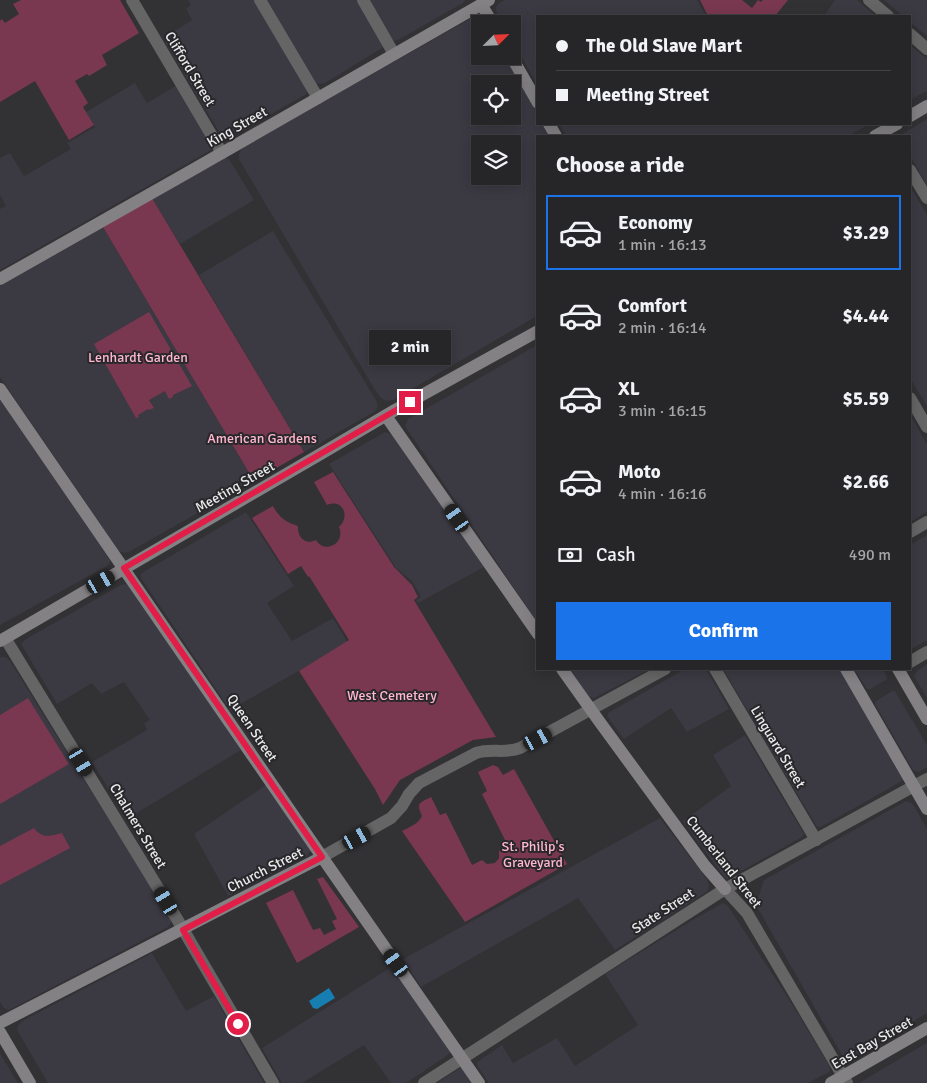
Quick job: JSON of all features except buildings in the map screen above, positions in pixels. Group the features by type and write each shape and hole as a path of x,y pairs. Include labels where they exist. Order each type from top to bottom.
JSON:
{"street":[{"name":"Clifford Street","path":"132,0 222,153"},
{"path":"260,0 318,98"},
{"path":"363,0 394,54"},
{"path":"869,0 887,15"},
{"name":"King Street","path":"0,279 318,98 483,1"},
{"path":"483,1 489,15"},
{"path":"911,35 927,49"},
{"path":"516,65 536,100"},
{"path":"911,115 927,106"},
{"path":"911,172 927,198"},
{"name":"Meeting Street","path":"2,639 395,410 536,332"},
{"name":"Queen Street","path":"0,389 479,1083"},
{"path":"911,400 927,427"},
{"path":"386,416 536,631"},
{"path":"911,531 927,522"},
{"name":"Chalmers Street","path":"2,639 183,930 273,1083"},
{"path":"911,661 927,652"},
{"name":"Cumberland Street","path":"563,670 705,866 748,914 845,1080"},
{"name":"Church Street","path":"0,1023 183,930 322,857 391,818 414,788 426,779 482,751 515,750 663,670"},
{"name":"Linguard Street","path":"716,670 816,840"},
{"path":"847,670 927,809"},
{"path":"899,670 927,719"},
{"name":"State Street","path":"424,1083 725,889 927,779"},
{"name":"East Bay Street","path":"831,1083 845,1080 927,1028"},
{"path":"0,1032 30,1083"}],"shaded area":[{"path":"188,0 256,0 308,91 305,95 232,136 226,137 221,135 163,38 192,20 186,9 191,5"},
{"path":"267,0 361,0 385,44 382,48 325,83 316,83"},
{"path":"366,0 465,0 463,3 394,41 389,37"},
{"path":"504,0 697,0 705,15 536,15 536,83 521,56 521,15 498,15 496,7"},
{"path":"835,0 857,0 875,15 825,15"},
{"path":"884,0 927,0 927,36 911,23 911,15 902,15"},
{"path":"471,19 471,65 510,65 516,75 471,75 471,125 521,125 521,84 536,111 536,125 544,125 549,135 536,135 536,317 393,400 386,401 375,390 239,159 242,148"},
{"path":"911,46 927,59 927,91 911,99"},
{"path":"135,83 147,103 177,85 212,145 211,150 0,270 0,209 6,206 0,195 0,158 10,153 24,176 71,149 67,143 95,127 86,112"},
{"path":"927,119 927,185 911,158 911,135 903,135"},
{"path":"560,125 868,125 850,135 565,135"},
{"path":"225,158 229,159 254,200 180,244 152,198"},
{"path":"911,188 927,215 927,406 911,380"},
{"path":"103,227 254,481 129,552 124,553 119,551 0,377 0,286"},
{"path":"273,231 377,402 377,408 374,412 304,452 199,275"},
{"path":"536,346 536,621 405,426 408,419"},
{"path":"0,397 110,562 107,566 0,625"},
{"path":"911,417 927,444 927,512 911,521"},
{"path":"385,432 393,436 484,567 418,603 416,600 421,597 412,581 396,568 329,464"},
{"path":"246,512 294,586 267,603 292,641 333,618 348,643 230,710 141,578 141,574"},
{"path":"927,535 927,640 911,649 911,544"},
{"path":"125,584 128,585 241,750 127,819 92,762 147,730 144,723 150,720 124,682 101,694 92,683 57,704 21,644 26,639"},
{"path":"1,657 6,657 10,661 171,919 168,927 9,1010 4,1008 0,1002"},
{"path":"927,664 927,698 914,676 917,671"},
{"path":"570,670 648,670 594,698 586,693"},
{"path":"683,670 707,670 729,709 687,732 671,708 624,739 607,716 608,713"},
{"path":"724,670 842,670 903,779 821,827 817,827"},
{"path":"855,670 883,670 886,680 867,689"},
{"path":"895,691 927,745 927,767 919,772 913,770 875,704 876,701"},
{"path":"745,735 804,834 802,837 727,879 683,821 731,786 713,755"},
{"path":"266,785 310,852 306,856 228,896 194,834"},
{"path":"906,801 913,804 927,829 927,1013 847,1061 757,907 757,903 764,880"},
{"path":"660,818 707,879 708,891 615,950 578,898 421,987 403,959"},
{"path":"723,903 728,906 792,1004 830,1067 829,1072 808,1083 489,1083 477,1063 502,1045 513,1063 557,1038 575,1066 638,1025 605,974"},
{"path":"152,953 186,1011 214,996 264,1083 48,1083 17,1030 18,1025 24,1020"},
{"path":"393,966 450,1048 450,1053 406,1083 391,1083 364,1045 302,1083 282,1083 262,1048"},
{"path":"927,1043 927,1083 859,1083 896,1061"},
{"path":"0,1053 13,1075 18,1083 0,1083"},
{"path":"465,1067 478,1083 437,1083 460,1068"}],"green space":[{"path":"21,0 120,0 139,33 102,55 107,65 89,76 87,74 75,81 88,103 83,107 94,125 69,140 35,81 0,102 0,21 2,19 5,23 19,14 13,4"},
{"path":"700,0 742,0 752,8 758,0 761,2 763,0 788,0 776,15 708,15"},
{"name":"American Gardens","path":"152,198 304,452 254,481 103,227"},
{"name":"Lenhardt Garden","path":"149,312 192,386 173,395 169,399 165,391 149,400 154,408 148,409 136,418 94,344"},
{"name":"West Cemetery","path":"333,472 394,567 412,585 418,597 414,600 496,737 473,740 400,780 383,805 375,789 299,671 349,640 309,576 301,566 288,574 252,518 273,506 283,519 298,526 300,536 305,541 312,542 316,540 324,547 334,545 340,538 339,527 343,523 343,509 337,504 327,505 314,482"},
{"path":"28,698 69,764 0,804 0,715"},
{"name":"St. Philip's Graveyard","path":"493,765 498,767 503,775 514,769 567,864 465,922 402,831 418,821 422,816 419,808 420,804 431,797 440,815 446,813 472,865 482,860 487,864 495,863 499,858 499,851 508,846 482,794 487,791 478,772"},
{"path":"34,828 43,835 50,836 62,833 70,848 0,885 0,846"},
{"path":"323,877 359,927 297,963 266,903 293,890 313,930 320,928 324,935 336,929 332,921 337,919 317,879"}],"water":[{"path":"329,988 335,998 317,1009 313,1008 309,1001"}],"route":[{"path":"238,1024 183,930 322,857 124,568 410,402"}]}
